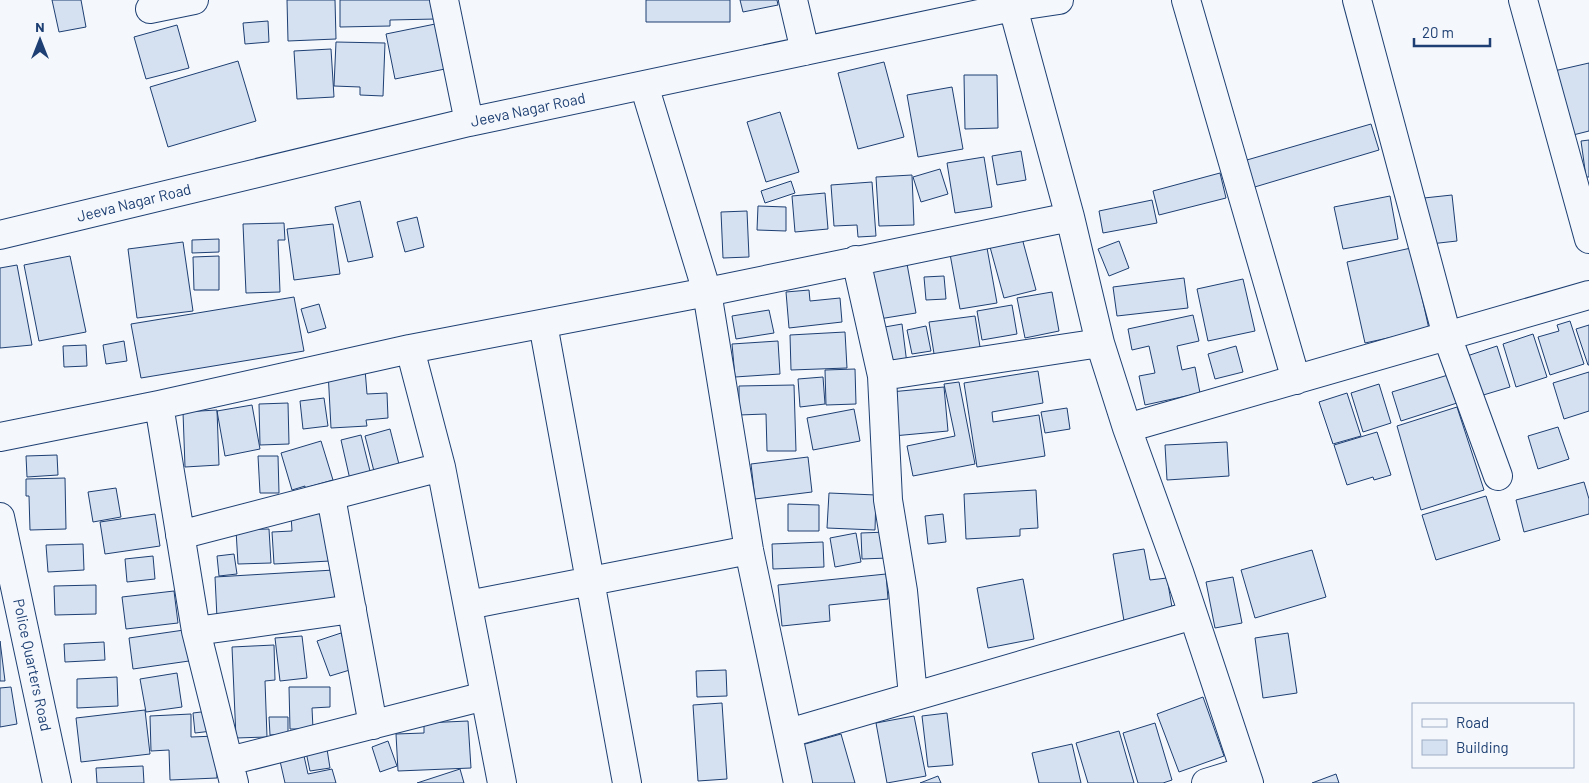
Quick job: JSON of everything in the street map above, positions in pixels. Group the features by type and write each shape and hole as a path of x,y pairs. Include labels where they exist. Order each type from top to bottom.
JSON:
{"street":[{"path":"444,0 470,122"},
{"path":"794,0 805,51"},
{"name":"Jeeva Nagar Road","path":"0,235 470,122 805,51 1012,3 1059,0"},
{"path":"1186,0 1296,380"},
{"path":"1357,0 1447,336 1498,476"},
{"path":"1523,0 1589,239"},
{"path":"150,9 188,1"},
{"path":"1012,3 1070,217 1100,343 1127,428 1193,615 1247,777 1206,783"},
{"path":"644,85 707,292 749,550 798,783"},
{"path":"0,437 159,405 410,349 707,292 1070,217"},
{"path":"856,260 882,376 888,500 903,591 913,696"},
{"path":"1127,428 1589,295"},
{"path":"543,324 627,783"},
{"path":"882,376 1100,343"},
{"path":"410,349 441,466 502,783"},
{"path":"159,405 196,630 232,772 373,725 485,696"},
{"path":"180,535 332,497 441,466"},
{"path":"332,497 373,725"},
{"name":"Police Quarters Road","path":"0,517 57,783"},
{"path":"468,605 749,550"},
{"path":"196,630 352,609"},
{"path":"789,733 1193,615"}],"building":[{"path":"52,0 81,0 86,27 59,32"},
{"path":"287,0 335,0 336,39 288,41"},
{"path":"340,0 436,0 436,19 390,20 390,26 340,27"},
{"path":"646,0 730,0 730,22 646,22"},
{"path":"740,0 777,0 778,5 743,12"},
{"path":"268,21 269,42 245,44 243,23"},
{"path":"445,22 455,67 395,79 386,34"},
{"path":"177,25 189,68 146,79 134,37"},
{"path":"336,42 385,43 383,96 360,95 360,87 334,86"},
{"path":"331,49 334,97 297,99 294,51"},
{"path":"238,61 256,121 168,147 150,87"},
{"path":"884,62 904,137 858,149 838,73"},
{"path":"1589,63 1589,131 1569,136 1554,71"},
{"path":"964,75 997,75 998,128 965,129"},
{"path":"952,87 963,149 918,157 907,95"},
{"path":"780,112 799,172 766,182 747,122"},
{"path":"1371,124 1379,150 1248,189 1240,162"},
{"path":"1589,140 1589,177 1586,177 1581,141"},
{"path":"1021,151 1026,180 997,185 992,156"},
{"path":"984,157 992,207 955,213 947,163"},
{"path":"940,169 948,194 921,202 913,177"},
{"path":"1220,173 1226,198 1159,215 1153,191"},
{"path":"912,175 914,225 879,226 876,177"},
{"path":"791,181 795,193 765,203 761,191"},
{"path":"872,182 876,236 858,237 857,225 834,226 831,185"},
{"path":"825,193 828,229 795,232 792,196"},
{"path":"1452,195 1457,241 1430,244 1424,198"},
{"path":"1390,196 1398,239 1343,249 1334,207"},
{"path":"1152,200 1157,223 1103,233 1099,211"},
{"path":"360,201 373,257 348,262 335,207"},
{"path":"758,206 786,207 786,231 757,230"},
{"path":"747,211 749,257 723,258 721,212"},
{"path":"417,217 424,247 405,252 397,222"},
{"path":"284,223 285,240 278,240 280,292 246,293 243,224"},
{"path":"333,224 340,274 294,280 287,229"},
{"path":"1022,238 1036,290 1004,298 990,247"},
{"path":"219,239 219,252 192,253 192,240"},
{"path":"1119,241 1129,268 1109,276 1098,249"},
{"path":"183,242 193,311 137,318 128,249"},
{"path":"987,248 997,303 960,309 950,254"},
{"path":"1411,248 1429,329 1365,343 1347,262"},
{"path":"70,256 86,332 39,341 24,265"},
{"path":"219,256 219,290 194,290 193,257"},
{"path":"907,264 916,313 879,319 870,272"},
{"path":"17,265 32,345 0,348 0,268"},
{"path":"944,276 946,299 926,300 924,277"},
{"path":"1184,278 1188,308 1117,316 1113,287"},
{"path":"1243,279 1255,331 1208,341 1197,289"},
{"path":"809,290 810,301 840,298 842,322 789,328 786,292"},
{"path":"1052,292 1059,331 1025,338 1017,298"},
{"path":"294,297 304,351 141,378 131,324"},
{"path":"319,304 326,328 308,333 301,309"},
{"path":"1012,305 1017,334 982,340 977,311"},
{"path":"769,310 774,333 736,339 732,316"},
{"path":"1193,315 1199,341 1177,346 1182,370 1195,367 1200,393 1145,405 1139,376 1155,373 1149,346 1132,350 1128,329"},
{"path":"975,316 981,353 935,360 929,322"},
{"path":"1570,321 1584,364 1550,375 1538,337 1559,331 1557,325"},
{"path":"902,324 907,364 885,367 879,328"},
{"path":"1589,325 1589,365 1588,365 1576,329"},
{"path":"926,326 931,351 912,354 907,330"},
{"path":"845,332 847,368 791,370 790,335"},
{"path":"1533,334 1547,377 1516,387 1503,344"},
{"path":"124,341 127,361 106,364 103,345"},
{"path":"778,341 780,374 735,377 732,344"},
{"path":"86,345 87,366 64,367 63,346"},
{"path":"1236,346 1243,372 1215,379 1208,354"},
{"path":"1497,346 1510,387 1480,396 1467,356"},
{"path":"365,369 367,394 387,393 388,418 366,420 367,426 331,428 328,371"},
{"path":"855,369 856,404 826,405 825,370"},
{"path":"1038,371 1043,403 992,412 993,422 1039,415 1045,456 977,467 964,383"},
{"path":"1589,372 1589,411 1564,419 1553,383"},
{"path":"1448,375 1457,403 1401,421 1392,392"},
{"path":"823,377 825,404 800,407 798,379"},
{"path":"959,382 975,464 913,476 907,446 955,436 944,384"},
{"path":"1379,384 1391,423 1363,432 1351,393"},
{"path":"794,385 796,451 767,451 766,414 739,415 739,386"},
{"path":"944,387 948,431 893,436 890,392"},
{"path":"1347,393 1361,436 1333,444 1319,402"},
{"path":"324,398 328,426 303,429 300,401"},
{"path":"288,403 289,444 260,445 259,404"},
{"path":"252,405 260,449 225,456 217,411"},
{"path":"1457,407 1484,490 1421,510 1397,426"},
{"path":"1067,408 1070,429 1045,433 1041,412"},
{"path":"854,409 860,441 813,450 807,418"},
{"path":"217,410 219,465 185,467 183,412"},
{"path":"1558,427 1569,459 1538,469 1528,436"},
{"path":"390,429 401,472 376,479 365,436"},
{"path":"1377,432 1391,475 1374,480 1373,477 1347,485 1334,445"},
{"path":"361,435 372,479 351,484 341,440"},
{"path":"321,441 333,480 292,490 281,453"},
{"path":"1227,442 1229,476 1167,480 1165,445"},
{"path":"57,455 58,475 27,477 26,456"},
{"path":"258,456 278,456 279,493 260,493"},
{"path":"808,457 812,492 755,499 751,464"},
{"path":"65,478 66,529 30,530 29,496 26,496 26,479"},
{"path":"1584,482 1589,499 1589,514 1524,532 1516,500"},
{"path":"116,488 121,517 93,522 88,492"},
{"path":"1036,490 1038,528 1020,529 1020,536 966,539 964,494"},
{"path":"829,493 876,495 875,530 827,528"},
{"path":"1486,496 1500,540 1436,560 1422,515"},
{"path":"788,504 819,505 819,531 788,531"},
{"path":"327,513 330,561 274,564 272,532 292,531 291,515"},
{"path":"155,514 160,546 105,554 100,522"},
{"path":"943,514 946,542 928,544 925,516"},
{"path":"269,529 271,563 238,564 236,530"},
{"path":"887,532 888,558 862,559 861,533"},
{"path":"856,533 861,562 835,567 830,538"},
{"path":"823,542 824,567 773,569 772,544"},
{"path":"83,544 84,570 48,572 46,545"},
{"path":"1144,549 1150,580 1167,578 1173,613 1124,621 1113,554"},
{"path":"1312,550 1326,597 1255,618 1241,570"},
{"path":"234,554 237,574 219,576 217,556"},
{"path":"153,556 155,579 127,582 125,559"},
{"path":"334,570 336,610 217,618 215,577"},
{"path":"886,574 888,599 829,605 830,621 782,626 778,585"},
{"path":"1233,577 1242,623 1215,628 1206,582"},
{"path":"1023,579 1034,639 988,648 977,588"},
{"path":"96,585 96,614 55,615 54,586"},
{"path":"174,591 178,623 126,629 122,597"},
{"path":"184,630 189,661 133,669 129,638"},
{"path":"341,633 353,669 330,676 317,641"},
{"path":"1288,633 1297,693 1263,698 1255,638"},
{"path":"302,636 307,678 280,681 275,638"},
{"path":"0,641 5,681 0,681"},
{"path":"104,642 105,660 65,662 64,644"},
{"path":"274,645 275,680 265,681 267,737 236,738 232,647"},
{"path":"726,670 727,696 697,697 696,671"},
{"path":"177,673 182,707 146,712 140,679"},
{"path":"117,677 118,706 77,708 77,679"},
{"path":"11,687 17,724 0,727 0,688"},
{"path":"289,687 330,687 330,707 312,708 313,729 290,729"},
{"path":"1203,697 1224,756 1179,772 1157,714"},
{"path":"722,703 727,779 698,781 693,705"},
{"path":"145,710 150,754 81,762 76,718"},
{"path":"209,711 212,731 195,733 193,713"},
{"path":"947,713 953,765 928,767 922,716"},
{"path":"191,714 191,737 216,736 217,778 170,780 169,750 151,751 150,716"},
{"path":"914,716 926,776 887,783 876,723"},
{"path":"269,717 288,717 288,734 270,735"},
{"path":"468,721 471,768 398,771 396,734 424,733 424,723"},
{"path":"1155,723 1172,780 1163,783 1138,783 1123,733"},
{"path":"1119,731 1134,783 1088,783 1076,743"},
{"path":"841,734 855,783 808,783 798,746"},
{"path":"388,741 397,766 380,772 372,747"},
{"path":"1072,744 1081,783 1039,783 1032,753"},
{"path":"327,749 330,768 310,771 306,752"},
{"path":"304,756 308,774 332,769 336,783 285,783 280,761"},
{"path":"143,766 144,783 97,783 96,768"},
{"path":"460,769 464,783 417,783"},
{"path":"1336,774 1339,783 1312,783"},
{"path":"938,776 941,783 920,783"}]}
